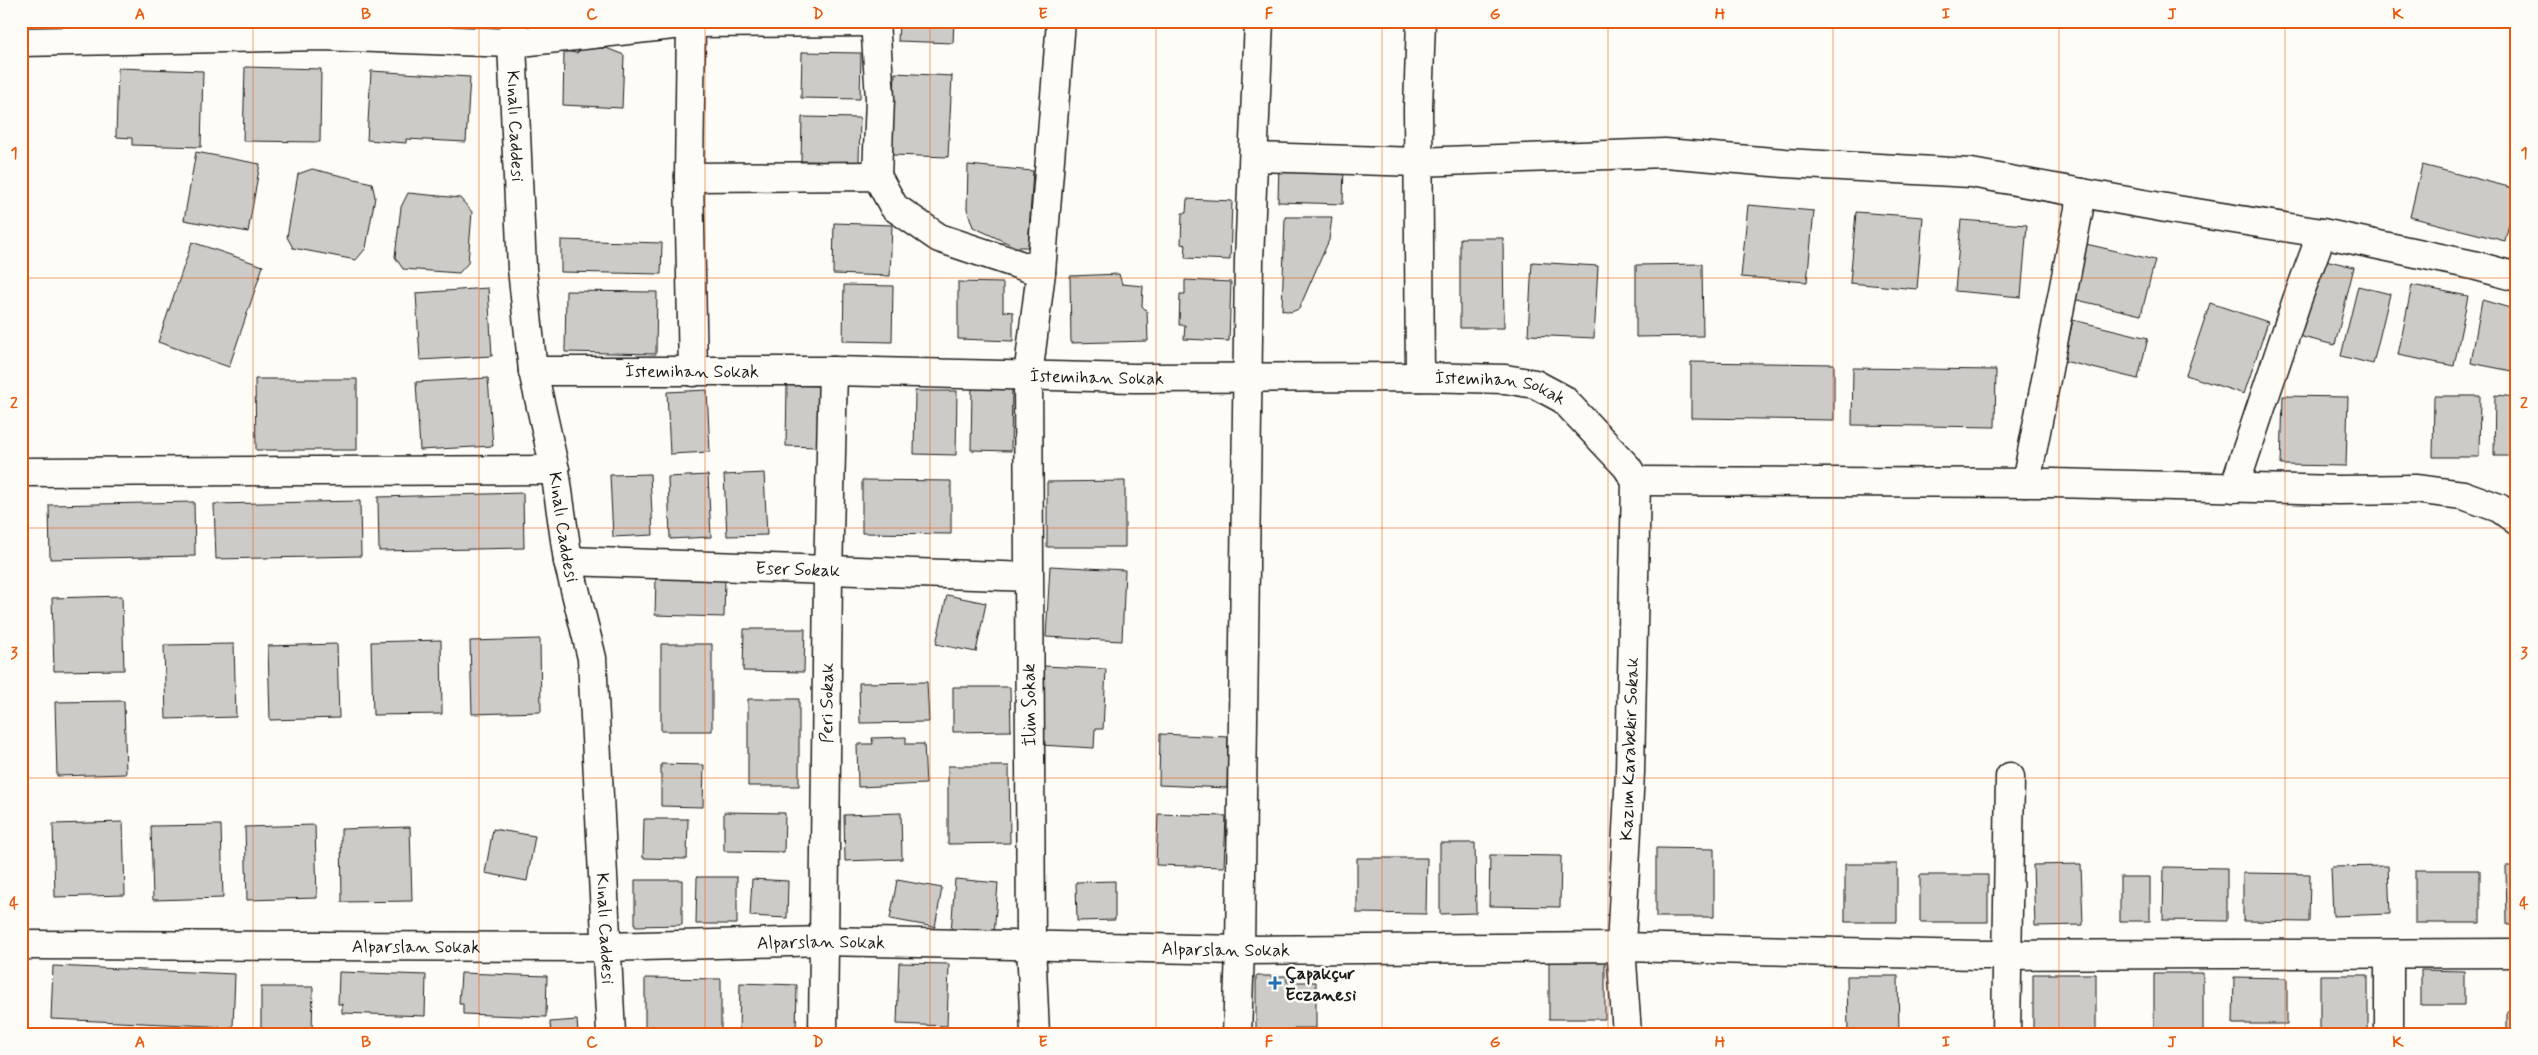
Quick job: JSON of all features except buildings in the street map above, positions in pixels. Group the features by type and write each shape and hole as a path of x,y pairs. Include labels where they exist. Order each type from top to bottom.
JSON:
{"street":[{"name":"İlim Sokak","path":"1035,1034 1031,944 1028,376 1041,272 1061,21"},
{"path":"1237,1034 1240,950 1249,260 1259,21"},
{"path":"1420,377 1418,162 1421,21"},
{"path":"21,42 105,31 322,36 513,32 691,23 875,22 880,98 877,176 894,207 939,238 1041,272"},
{"path":"691,23 689,177 693,372"},
{"name":"Kınalı Caddesi","path":"513,32 522,269 534,371 555,470 568,561 592,658 611,1034"},
{"path":"1254,156 1418,162 1665,153 1785,163 1970,173 2322,233 2517,277"},
{"path":"689,177 877,176"},
{"path":"2026,483 2082,193"},
{"path":"2234,488 2297,300 2322,233"},
{"name":"İstemihan Sokak","path":"534,371 834,371 1028,376 1505,379 1534,384 1563,399 1632,474"},
{"name":"Peri Sokak","path":"824,1034 828,568 834,371"},
{"path":"21,472 555,470"},
{"path":"1632,474 2338,490 2415,489 2463,495 2499,508 2517,521"},
{"name":"Kazım Karabekir Sokak","path":"1627,1034 1621,947 1630,772 1632,474"},
{"name":"Eser Sokak","path":"568,561 828,568 1028,577"},
{"path":"2006,1034 2010,777"},
{"name":"Alparslan Sokak","path":"21,945 606,947 824,941 1240,950 1621,947 2007,954 2517,953"},
{"path":"2388,954 2389,1034"}],"place":[{"name":"Çapakçur Eczanesi","path":"1275,983"}]}
